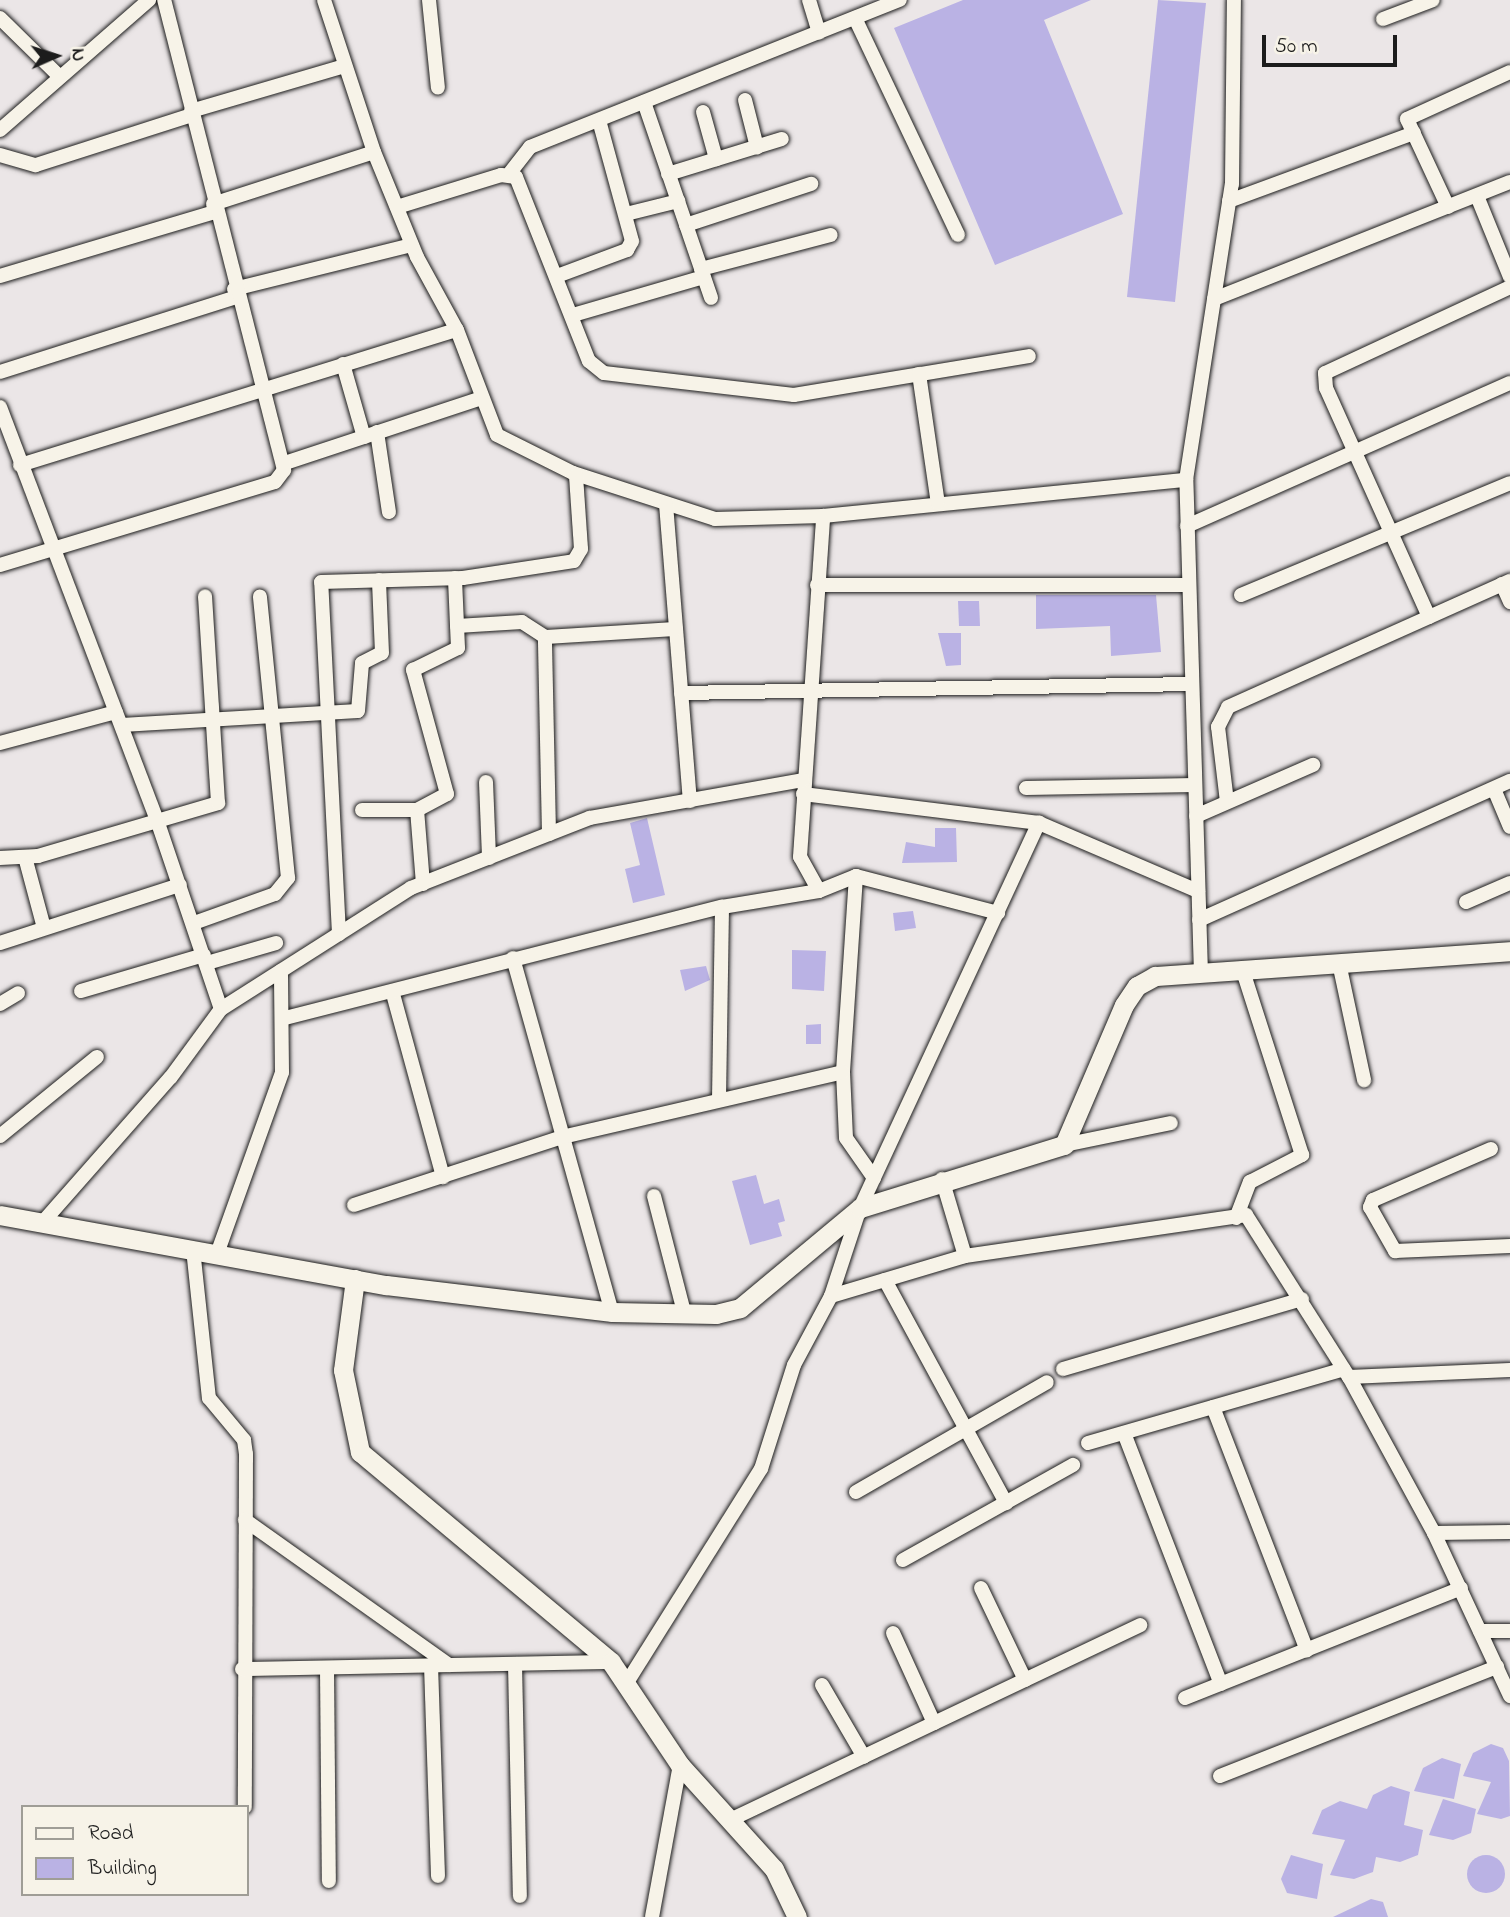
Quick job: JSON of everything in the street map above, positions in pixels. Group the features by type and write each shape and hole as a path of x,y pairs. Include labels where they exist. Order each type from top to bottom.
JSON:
{"street":[{"path":"0,130 149,0"},
{"path":"164,0 235,293 285,463"},
{"path":"324,0 374,152 412,245 457,330 497,435 576,475 715,519 823,516 1186,480"},
{"path":"429,0 438,88"},
{"path":"809,0 819,32"},
{"path":"397,207 509,174 522,152 900,0"},
{"path":"1201,974 1186,480 1229,201 1234,0"},
{"path":"1383,19 1433,0"},
{"path":"0,18 60,78"},
{"path":"855,18 958,235"},
{"path":"0,155 36,165 345,66"},
{"path":"1448,207 1407,119 1510,72"},
{"path":"745,100 757,147"},
{"path":"644,102 711,298"},
{"path":"703,113 716,159"},
{"path":"557,276 627,250 632,236 599,120"},
{"path":"1229,201 1414,133"},
{"path":"668,174 782,139"},
{"path":"0,276 214,208 374,152"},
{"path":"509,174 521,184 589,361 604,373 773,396 1029,355"},
{"path":"1214,299 1510,182"},
{"path":"686,225 811,184"},
{"path":"1477,196 1510,277"},
{"path":"626,214 678,201"},
{"path":"573,315 831,235"},
{"path":"0,372 235,293 412,245"},
{"path":"1429,617 1326,388 1330,366 1510,288"},
{"path":"20,465 457,330"},
{"path":"343,365 371,434 389,512"},
{"path":"919,374 938,504"},
{"path":"1187,526 1510,383"},
{"path":"0,565 275,482 285,463 481,398"},
{"path":"0,407 5,441 20,465 119,719 194,923 221,1009"},
{"path":"339,934 321,582 455,578 574,561 581,544 576,475"},
{"path":"1241,595 1510,483"},
{"path":"666,505 690,801"},
{"path":"819,891 800,857 823,516"},
{"path":"362,810 416,810 447,794 414,666 456,653 455,578"},
{"path":"0,743 119,719 214,721 328,716 358,710 362,663 382,653 379,580"},
{"path":"1227,802 1220,714 1506,583 1510,602"},
{"path":"817,585 1189,585"},
{"path":"0,858 25,857 158,823 218,803 205,596"},
{"path":"194,923 286,888 260,596"},
{"path":"457,626 522,622 545,637 676,629"},
{"path":"545,637 549,834"},
{"path":"681,692 1192,684"},
{"path":"1196,816 1312,765"},
{"path":"1199,920 1510,781"},
{"path":"486,782 489,858"},
{"path":"1026,788 1195,785"},
{"path":"43,1222 171,1077 221,1009 423,884 590,818 690,801 803,787 1039,823 1198,891"},
{"path":"1494,789 1510,827"},
{"path":"416,810 423,884"},
{"path":"626,1684 761,1469 794,1365 831,1296 860,1208 1039,823"},
{"path":"25,857 44,924"},
{"path":"285,1018 393,994 513,958 722,906 819,891 856,876 998,914"},
{"path":"856,876 843,1072 846,1138 874,1178"},
{"path":"1466,902 1510,883"},
{"path":"0,943 44,924 180,885"},
{"path":"719,1099 722,906"},
{"path":"81,991 276,943"},
{"path":"1064,1145 1137,986 1155,976 1510,951"},
{"path":"513,958 612,1312"},
{"path":"1339,963 1364,1080"},
{"path":"1236,1218 1250,1182 1302,1155 1242,968"},
{"path":"217,1254 282,1072 278,1046 285,1018 281,971"},
{"path":"0,1004 18,993"},
{"path":"393,994 443,1177"},
{"path":"0,1136 97,1057"},
{"path":"355,1205 562,1138 843,1072"},
{"path":"0,1215 355,1279 612,1312 684,1312 740,1308 860,1208 942,1179 1064,1145 1171,1123"},
{"path":"1490,1149 1375,1199 1370,1207 1395,1251 1510,1247"},
{"path":"942,1179 965,1256"},
{"path":"654,1195 684,1312"},
{"path":"831,1296 965,1256 1246,1215 1302,1299 1346,1373 1434,1533 1480,1631 1502,1670 1510,1696"},
{"path":"193,1249 209,1398 244,1440 242,1670 245,1805"},
{"path":"355,1279 343,1370 360,1452 611,1662 680,1765 732,1819 774,1869 797,1917"},
{"path":"886,1280 1006,1503"},
{"path":"1063,1369 1302,1299"},
{"path":"1088,1443 1346,1373 1510,1370"},
{"path":"856,1492 1047,1382"},
{"path":"1213,1407 1307,1650"},
{"path":"1124,1433 1221,1684"},
{"path":"902,1560 1073,1465"},
{"path":"245,1520 449,1665"},
{"path":"1434,1533 1510,1532"},
{"path":"981,1588 1025,1680"},
{"path":"1185,1699 1461,1588"},
{"path":"732,1819 1140,1625"},
{"path":"1480,1631 1510,1631"},
{"path":"893,1633 934,1723"},
{"path":"242,1670 611,1662"},
{"path":"515,1664 520,1896"},
{"path":"431,1665 438,1876"},
{"path":"327,1668 330,1881"},
{"path":"1220,1776 1502,1670"},
{"path":"822,1685 864,1757"},
{"path":"652,1917 680,1765"}],"building":[{"path":"963,0 1091,0 1044,20 1123,214 995,265 894,28"},
{"path":"1158,0 1206,3 1175,302 1127,297"},
{"path":"1036,595 1156,595 1161,652 1111,656 1110,626 1036,629"},
{"path":"958,601 979,601 980,626 959,626"},
{"path":"938,633 961,633 961,665 946,666"},
{"path":"647,818 665,895 633,903 625,869 640,865 630,823"},
{"path":"935,828 956,828 957,862 902,863 906,842 935,847"},
{"path":"913,911 916,928 895,931 893,913"},
{"path":"792,950 826,951 824,991 792,989"},
{"path":"706,966 710,980 685,991 680,970"},
{"path":"821,1024 821,1044 806,1044 806,1025"},
{"path":"756,1175 764,1204 779,1199 785,1221 778,1223 782,1236 750,1245 732,1181"},
{"path":"1491,1744 1503,1748 1509,1761 1510,1816 1501,1819 1477,1814 1491,1782 1463,1776 1473,1753"},
{"path":"1442,1758 1461,1764 1454,1799 1414,1791 1423,1768"},
{"path":"1391,1786 1410,1792 1404,1825 1423,1830 1418,1855 1400,1862 1376,1857 1373,1872 1354,1879 1330,1875 1345,1840 1312,1834 1322,1810 1340,1801 1367,1809 1373,1795"},
{"path":"1443,1799 1476,1809 1471,1833 1453,1840 1429,1835"},
{"path":"1291,1855 1323,1864 1317,1899 1287,1893 1281,1879"},
{"path":"1486,1855 1499,1861 1505,1874 1499,1887 1486,1893 1473,1887 1467,1874 1473,1861"},
{"path":"1371,1899 1383,1902 1388,1917 1333,1917"}]}
